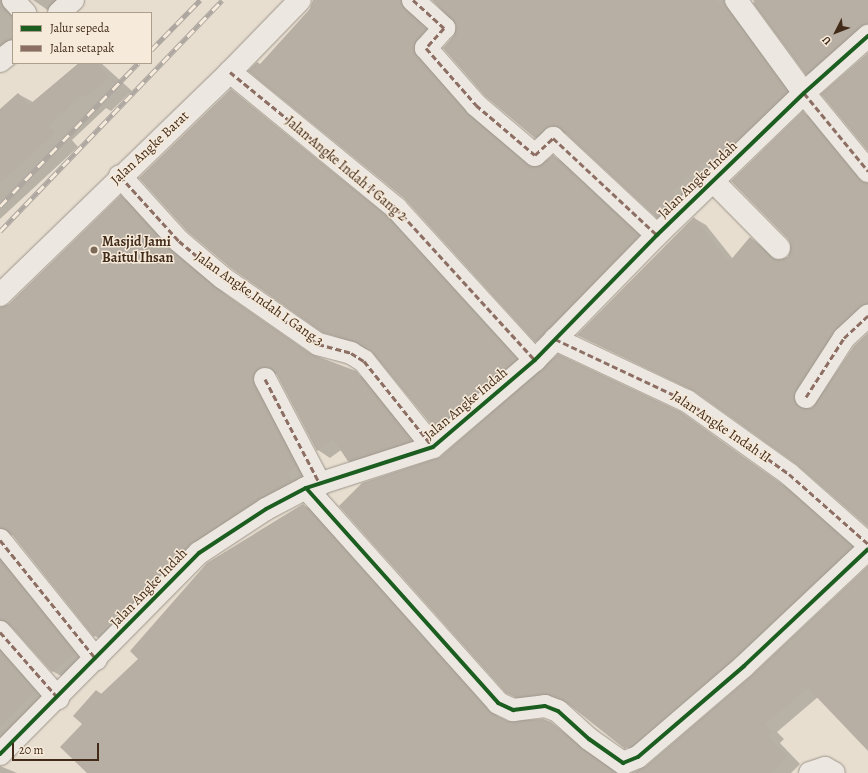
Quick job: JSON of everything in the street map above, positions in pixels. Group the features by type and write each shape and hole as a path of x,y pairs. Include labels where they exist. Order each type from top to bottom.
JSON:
{"street":[{"path":"13,0 24,12"},
{"path":"60,12 73,0"},
{"name":"Jalan Angke Barat","path":"0,295 120,176 230,72 300,0"},
{"path":"413,0 444,28 426,48 476,105 536,155 553,138 657,235"},
{"path":"736,0 804,92 868,171"},
{"name":"Jalan Angke Indah","path":"0,754 58,698 199,553 266,509 313,486 433,447 535,360 657,235 804,92 868,36"},
{"path":"0,61 12,52"},
{"name":"Jalan Angke Indah I Gang 2","path":"230,72 396,208 535,360"},
{"name":"Jalan Angke Indah I Gang 3","path":"120,176 179,241 223,278 318,344 351,353 364,361 433,447"},
{"path":"713,181 779,248"},
{"path":"806,396 844,338 868,316"},
{"name":"Jalan Angke Indah II","path":"555,339 687,402 789,474 868,544"},
{"path":"265,379 313,486 498,703 514,710 545,706 558,711 589,739 624,763 638,757 744,666 868,549"},
{"path":"0,540 96,659"},
{"path":"0,632 58,698"},
{"path":"810,773 825,768 834,773"}],"building":[{"path":"318,0 401,0 405,9 426,29 414,45 416,56 467,113 532,167 543,164 553,155 639,235 535,342 404,198 248,71 257,62 260,64"},
{"path":"432,0 715,0 731,15 787,92 711,165 706,160 673,191 678,197 657,218 561,129 550,126 535,138 485,96 443,48 454,36 456,25"},
{"path":"758,0 868,0 868,24 860,27 806,75 753,3"},
{"path":"868,53 868,151 821,94"},
{"path":"78,64 97,64 109,77 86,98 83,94 48,126 55,133 0,183 0,109 18,93 29,105"},
{"path":"231,89 387,217 517,359 435,429 371,351 354,341 323,333 231,268 188,232 139,178"},
{"path":"803,111 858,179 868,183 868,304 860,307 834,331 794,397 800,408 812,408 854,346 868,333 868,527 796,464 694,391 577,335 694,217 729,262 750,237 775,260 788,257 791,245 788,239 731,181"},
{"path":"121,195 170,249 216,288 311,354 356,371 412,441 348,461 333,439 317,451 276,373 266,367 259,368 253,378 254,384 296,466 288,475 292,481 192,543 94,637 10,532 0,528 0,307 9,304"},
{"path":"558,354 681,412 781,484 852,547 736,657 625,749 562,699 544,694 515,697 506,693 339,506 362,483 440,457"},
{"path":"303,504 489,712 508,721 543,719 551,722 615,773 87,773 60,747 82,724 73,716 96,690 101,694 138,659 130,651 207,563"},
{"path":"0,560 75,653 52,672 9,624 0,620"},
{"path":"868,566 868,751 808,688 765,724 772,732 768,736 788,756 771,773 632,773 646,766 752,675"},
{"path":"1,653 35,691 0,727 0,654"}],"railway":[{"path":"152,49 200,0"},
{"path":"0,231 222,0"},
{"path":"0,206 137,64"}],"marked path":[{"path":"413,0 444,28 426,48 476,105 535,155 553,138 657,235"},
{"path":"230,72 396,208 535,360"},
{"path":"804,93 868,171"},
{"path":"120,176 179,241 223,278 318,344 351,353 364,361 433,447"},
{"path":"806,397 844,338 868,316"},
{"path":"555,339 687,401 789,474 868,544"},
{"path":"265,379 320,484"},
{"path":"0,540 96,659"},
{"path":"0,632 58,698"}],"cycle path":[{"path":"0,754 199,553 266,509 306,488 433,447 535,360 657,235 804,93 868,36"},
{"path":"306,488 498,703 513,710 545,706 558,711 589,739 623,763 638,757 744,666 868,549"}],"place":[{"name":"Masjid Jami Baitul Ihsan","path":"94,250"}]}
